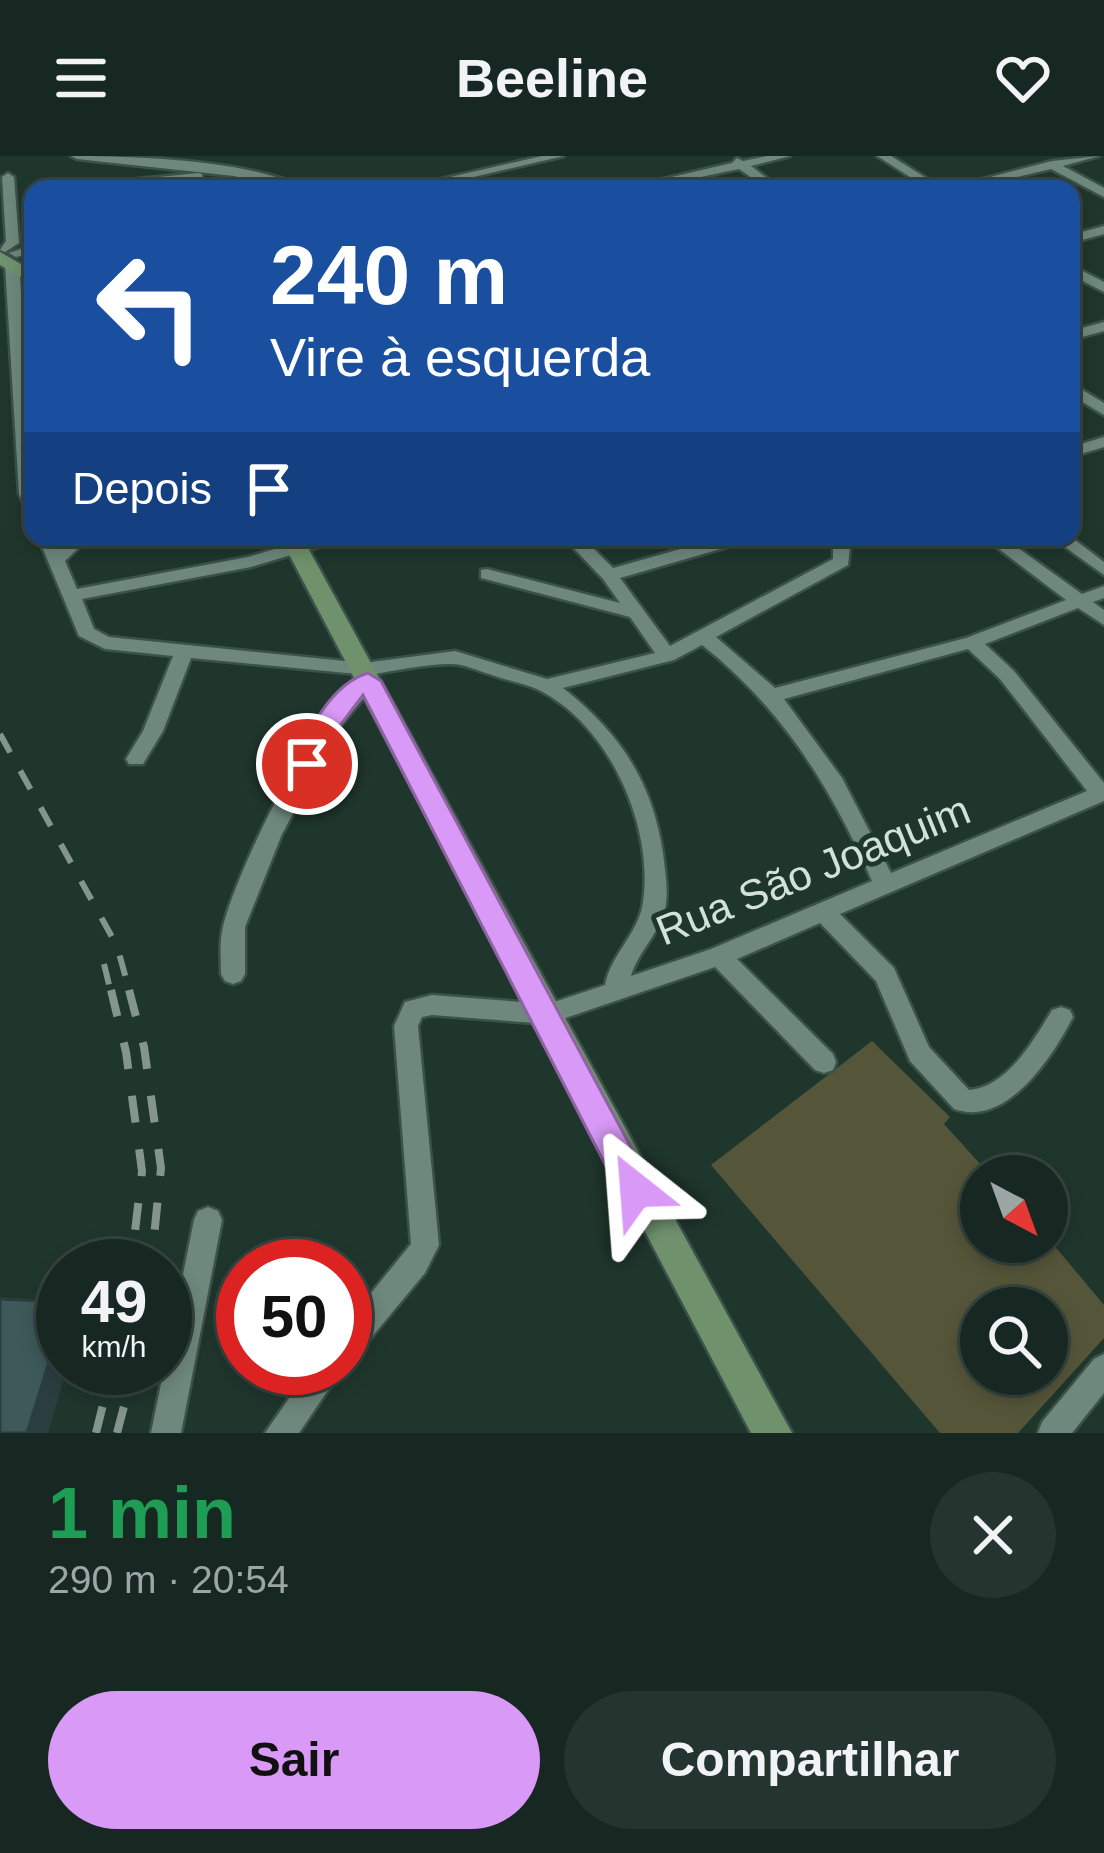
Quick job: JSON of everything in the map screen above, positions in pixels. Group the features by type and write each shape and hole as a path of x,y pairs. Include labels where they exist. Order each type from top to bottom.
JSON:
{"main road":[{"path":"295,546 548,1014 614,1150 772,1433"}],"street":[{"path":"77,156 167,160 266,180"},
{"path":"454,180 558,156"},
{"path":"728,156 763,180"},
{"path":"669,180 784,156"},
{"path":"883,156 923,180"},
{"path":"1035,156 1080,180"},
{"path":"991,180 1093,156"},
{"path":"161,180 234,172"},
{"path":"8,177 5,196 24,372"},
{"path":"51,546 86,632 105,643 366,675 455,657 547,686 612,742 632,768 641,793 656,886 653,910 622,958 617,986"},
{"path":"57,559 71,546"},
{"path":"74,595 251,562 285,546"},
{"path":"581,546 609,575 667,656"},
{"path":"609,575 710,546"},
{"path":"547,686 667,656 707,638 842,561 842,546"},
{"path":"1004,546 1104,619"},
{"path":"1072,546 1104,571"},
{"path":"487,574 635,613"},
{"path":"773,695 972,642 1104,592"},
{"path":"707,638 773,695 859,823 886,886"},
{"path":"972,642 1038,710 1102,795"},
{"path":"136,759 153,731 183,654"},
{"path":"233,974 233,930 255,872 321,733 366,675"},
{"name":"Rua São Joaquim","path":"548,1014 617,986 719,956 1102,795"},
{"path":"822,911 886,975 919,1054 963,1101 984,1098 1036,1059 1061,1017"},
{"path":"719,956 824,1062"},
{"path":"372,1315 416,1264 424,1245 408,1014 432,1005 548,1014"},
{"path":"166,1433 208,1220"},
{"path":"1053,1433 1104,1369"},
{"path":"280,1433 308,1395"}],"green space":[{"path":"872,1041 950,1117 944,1124 972,1155 960,1155 960,1263 1068,1262 1104,1305 1104,1338 1068,1378 1068,1287 960,1287 960,1395 1052,1395 1018,1433 940,1433 711,1165"}],"building":[{"path":"0,1299 36,1301 39,1395 27,1433 0,1433"}],"railway":[{"path":"0,734 117,946 130,993"},
{"path":"104,964 111,993"},
{"path":"111,990 126,1052 142,1171 134,1239"},
{"path":"129,990 144,1047 161,1168 154,1239"},
{"path":"96,1433 105,1395"},
{"path":"117,1433 127,1395"}],"route":[{"path":"307,764 321,733 356,687 368,681 476,876 512,956 548,1014 636,1190"}]}
